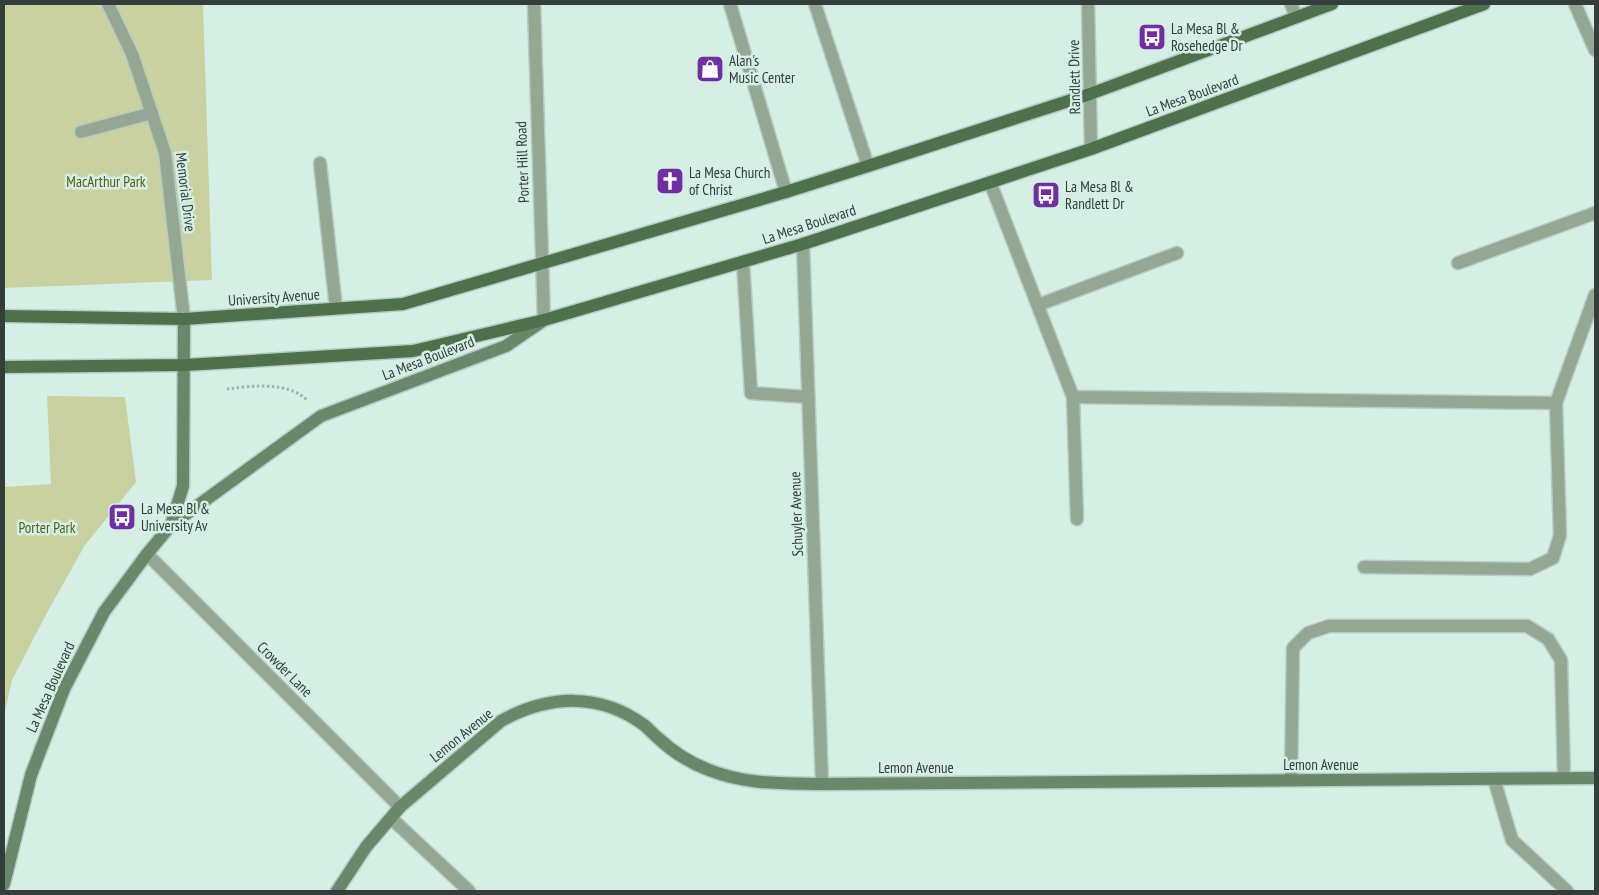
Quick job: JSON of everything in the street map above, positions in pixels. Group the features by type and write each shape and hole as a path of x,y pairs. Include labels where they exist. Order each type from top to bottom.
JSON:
{"main road":[{"path":"542,264 786,192 1090,94 1332,4"},
{"name":"La Mesa Boulevard","path":"4,884 31,774 64,689 104,612 171,525 321,416 506,346 544,320 803,244 1091,149 1484,4"},
{"name":"University Avenue","path":"4,316 184,319 404,304 542,264"},
{"name":"Memorial Drive","path":"184,319 185,365"},
{"path":"4,367 185,365 413,351 544,320"},
{"name":"La Mesa Boulevard","path":"171,525 183,486 185,365"},
{"name":"Lemon Avenue","path":"337,891 366,847 400,807 502,722 526,709 553,702 590,702 609,707 628,715 645,726 672,750 688,760 708,770 753,782 822,784 1595,778"}],"street":[{"name":"Memorial Drive","path":"108,4 132,54 165,153 184,319"},
{"name":"Porter Hill Road","path":"534,4 544,320"},
{"path":"730,4 786,192"},
{"path":"815,4 868,166"},
{"name":"Randlett Drive","path":"1088,4 1091,149"},
{"path":"1292,4 1296,17"},
{"path":"1575,4 1595,50"},
{"path":"81,132 152,113"},
{"path":"320,163 336,308"},
{"path":"990,182 1073,397 1077,519"},
{"path":"1458,263 1595,213"},
{"name":"Schuyler Avenue","path":"803,244 822,784"},
{"path":"1038,305 1178,252"},
{"path":"743,262 751,393 808,397"},
{"path":"1364,567 1530,569 1553,558 1560,535 1556,403 1595,295"},
{"path":"1073,397 1556,403"},
{"name":"Crowder Lane","path":"147,554 400,807"},
{"path":"1291,780 1294,648 1308,633 1329,626 1527,626 1548,639 1561,660 1564,778"},
{"path":"1494,779 1512,840 1567,891"},
{"path":"391,818 469,891"}],"path":[{"path":"227,389 243,387 283,388 302,396 309,402"}],"green space":[{"name":"MacArthur Park","path":"4,4 203,4 212,280 4,288"},
{"name":"Porter Park","path":"47,396 125,397 136,482 85,545 12,680 4,716 4,487 51,484"}],"place":[{"name":"La Mesa Bl & Rosehedge Dr","path":"1152,37"},
{"name":"Alan's Music Center","path":"710,69"},
{"name":"La Mesa Church of Christ","path":"670,181"},
{"name":"La Mesa Bl & Randlett Dr","path":"1046,195"},
{"name":"La Mesa Bl & University Av","path":"122,517"}]}
